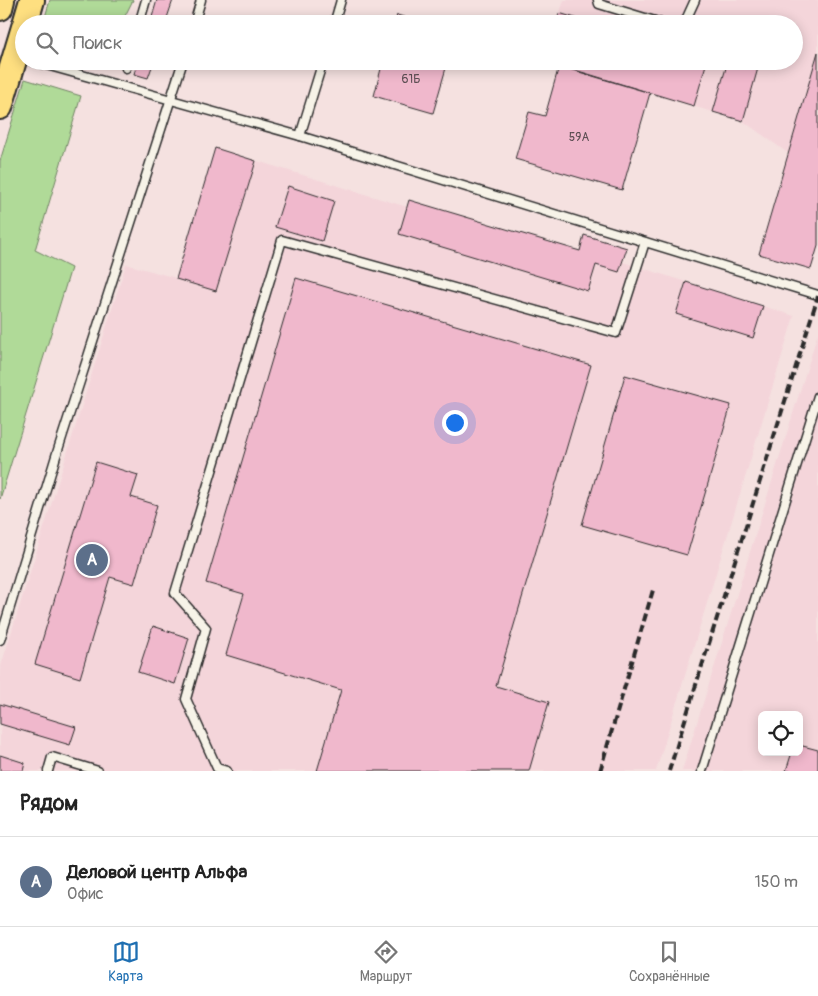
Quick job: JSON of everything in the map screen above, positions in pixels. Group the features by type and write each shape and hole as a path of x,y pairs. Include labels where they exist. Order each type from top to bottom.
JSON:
{"main road":[{"path":"0,8 2,0"},
{"path":"27,15 32,0"},
{"path":"0,107 15,65"}],"lane":[{"path":"142,15 146,0"},
{"path":"197,15 201,0"},
{"path":"337,15 341,0"},
{"path":"598,0 599,4 635,15"},
{"path":"688,15 695,0"},
{"path":"63,70 300,136 818,295"},
{"path":"0,640 56,456 180,70"},
{"path":"300,136 320,70"},
{"path":"227,771 217,768 186,699 206,628 175,593 282,240 616,333 645,242"},
{"path":"702,771 818,396"},
{"path":"48,771 52,757 98,771"}],"shaded area":[{"path":"564,0 818,0 818,246 811,269 759,254 789,154 743,121 572,70 803,70 803,15 559,15"},
{"path":"215,148 407,207 409,200 579,251 585,235 627,248 623,262 794,316 656,771 0,771 0,733 2,725 0,724 0,669 126,264 176,278"},
{"path":"818,333 818,771 682,771"}],"green space":[{"path":"50,0 133,0 126,15 46,15"},
{"path":"25,79 81,96 35,250 71,268 0,499 0,161"}],"building":[{"path":"157,0 173,0 168,15 153,15"},
{"path":"818,52 818,246 811,269 759,254"},
{"path":"135,70 151,70 148,78 134,74"},
{"path":"381,70 445,70 433,113 374,96"},
{"path":"558,70 572,70 650,93 622,190 515,159 529,112 545,116"},
{"path":"575,70 704,70 694,106"},
{"path":"725,70 757,70 743,121 713,112"},
{"path":"215,148 256,161 216,291 176,279"},
{"path":"288,186 334,201 322,241 275,227"},
{"path":"409,200 580,251 584,235 627,248 619,272 596,265 588,291 399,234"},
{"path":"296,278 591,365 496,686 549,702 529,771 317,771 341,690 226,655 244,594 206,583"},
{"path":"686,282 763,306 753,338 676,314"},
{"path":"625,375 731,405 687,555 582,525"},
{"path":"96,462 138,475 131,497 157,505 134,584 110,577 80,678 35,664"},
{"path":"153,626 189,638 175,684 138,672"},
{"path":"0,704 76,727 70,745 0,724"},
{"path":"803,746 818,750 818,771 786,771 791,756 803,756"},
{"path":"0,755 25,763 23,771 0,771"}],"railway":[{"path":"669,771 818,296"},
{"path":"600,771 653,590"}],"place":[{"name":"Деловой центр Альфа","path":"92,560"}]}
